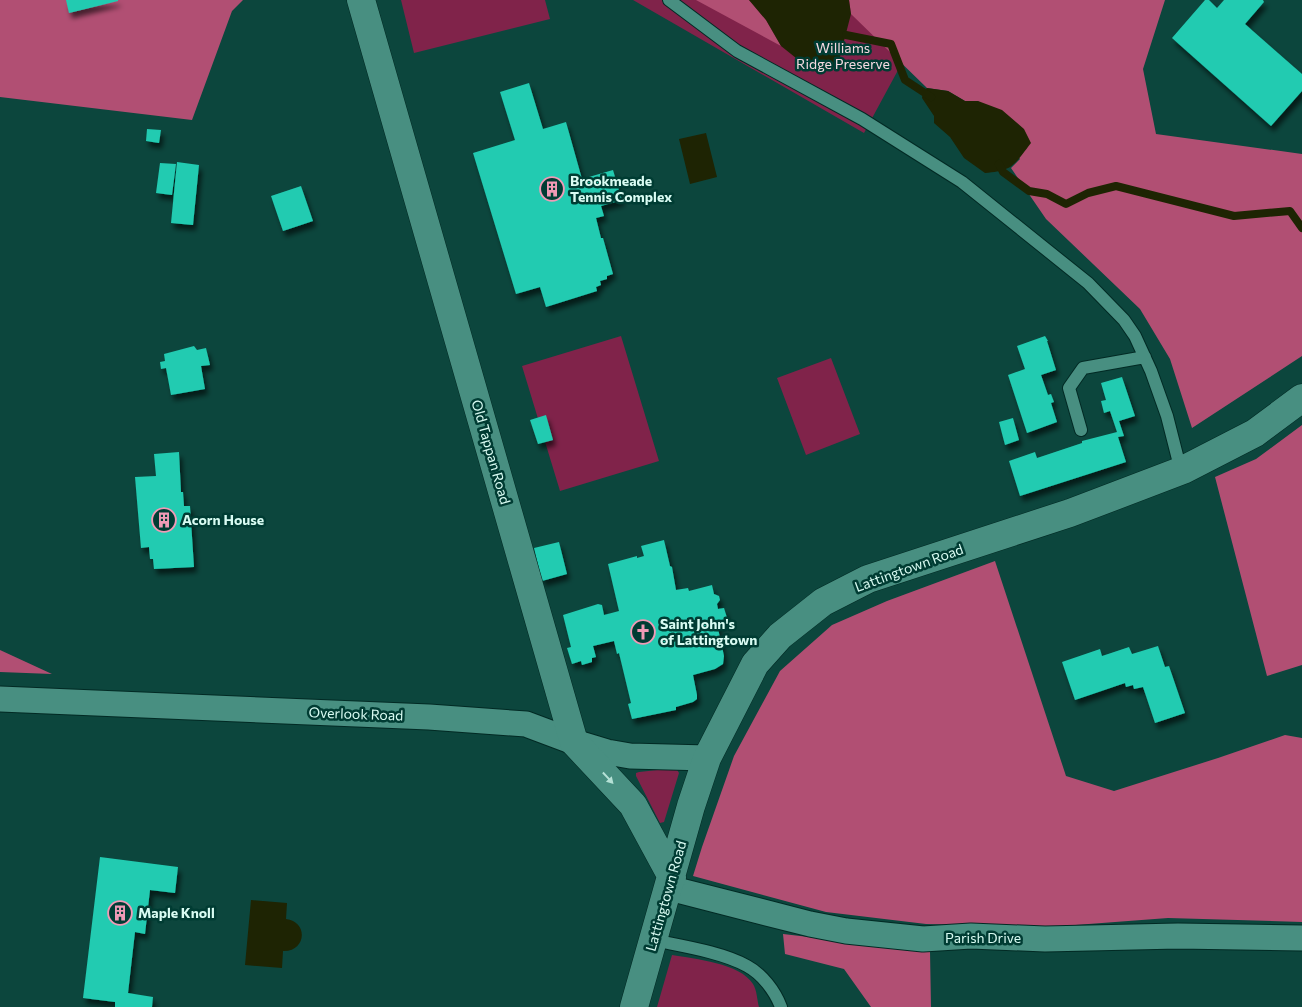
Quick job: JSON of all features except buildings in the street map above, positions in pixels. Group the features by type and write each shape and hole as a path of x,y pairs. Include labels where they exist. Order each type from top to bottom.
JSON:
{"street":[{"name":"Old Tappan Road","path":"361,0 574,742 633,805 670,882"},
{"name":"Lattingtown Road","path":"634,1007 707,758 755,664 780,636 823,602 868,580 1070,513 1181,471 1255,433 1302,398"},
{"name":"Overlook Road","path":"0,699 430,717 526,724 607,752 630,756 707,758"},
{"name":"Parish Drive","path":"670,882 810,924 846,931 923,939 971,936 1045,938 1178,936 1302,938"}],"lane":[{"path":"668,0 736,51 862,119 962,182 1088,283 1124,320 1135,336 1167,416 1181,471"},
{"path":"1081,430 1069,388 1083,368 1145,357"},
{"path":"653,940 723,957 748,966 764,980 776,995 781,1007"}],"green space":[{"path":"401,0 545,0 550,19 414,53"},
{"name":"Williams Ridge Preserve","path":"633,0 936,0 864,133"},
{"path":"621,336 659,461 560,491 522,366"},
{"path":"831,358 860,434 806,455 777,378"},
{"path":"676,768 679,773 664,822 660,823 636,773"},
{"path":"672,955 704,960 738,971 753,984 759,1007 657,1007"}],"shaded area":[{"path":"0,0 243,0 232,11 192,120 0,97"},
{"path":"696,0 749,0 766,20 781,46"},
{"path":"749,0 849,0 851,14 838,64 823,72 811,70 781,46 766,20"},
{"path":"849,0 1165,0 1143,69 1156,134 1302,154 1302,356 1192,428 1170,359 1140,309 1046,219 1011,168 1020,159 978,101 965,101 948,91 927,88 851,14"},
{"path":"927,88 948,91 965,101 978,101 1002,110 1024,129 1031,143 1012,166 1002,171 985,173 964,158 950,137 934,123 934,116 922,98 923,91"},
{"path":"706,133 717,177 690,184 679,139"},
{"path":"1302,425 1302,665 1267,676 1215,477 1256,459"},
{"path":"995,561 1066,776 1114,791 1285,735 1302,738 1302,922 1168,918 1049,927 926,924 826,912 693,876 734,756 780,671 832,625 887,601"},
{"path":"0,650 52,674 0,672"},
{"path":"251,900 287,903 286,919 298,925 301,931 302,936 296,947 283,951 282,968 245,965"},
{"path":"783,934 930,951 931,1007 871,1007 844,969 785,954"}],"waterway":[{"path":"846,35 891,44 905,80 931,97"},
{"path":"999,164 1003,172 1029,191 1047,194 1066,204 1088,193 1116,186 1234,216 1290,211 1302,228"}],"place":[{"name":"Brookmeade Tennis Complex","path":"552,189"},
{"name":"Acorn House","path":"164,520"},
{"name":"Saint John's of Lattingtown","path":"643,632"},
{"name":"Maple Knoll","path":"120,913"}]}
